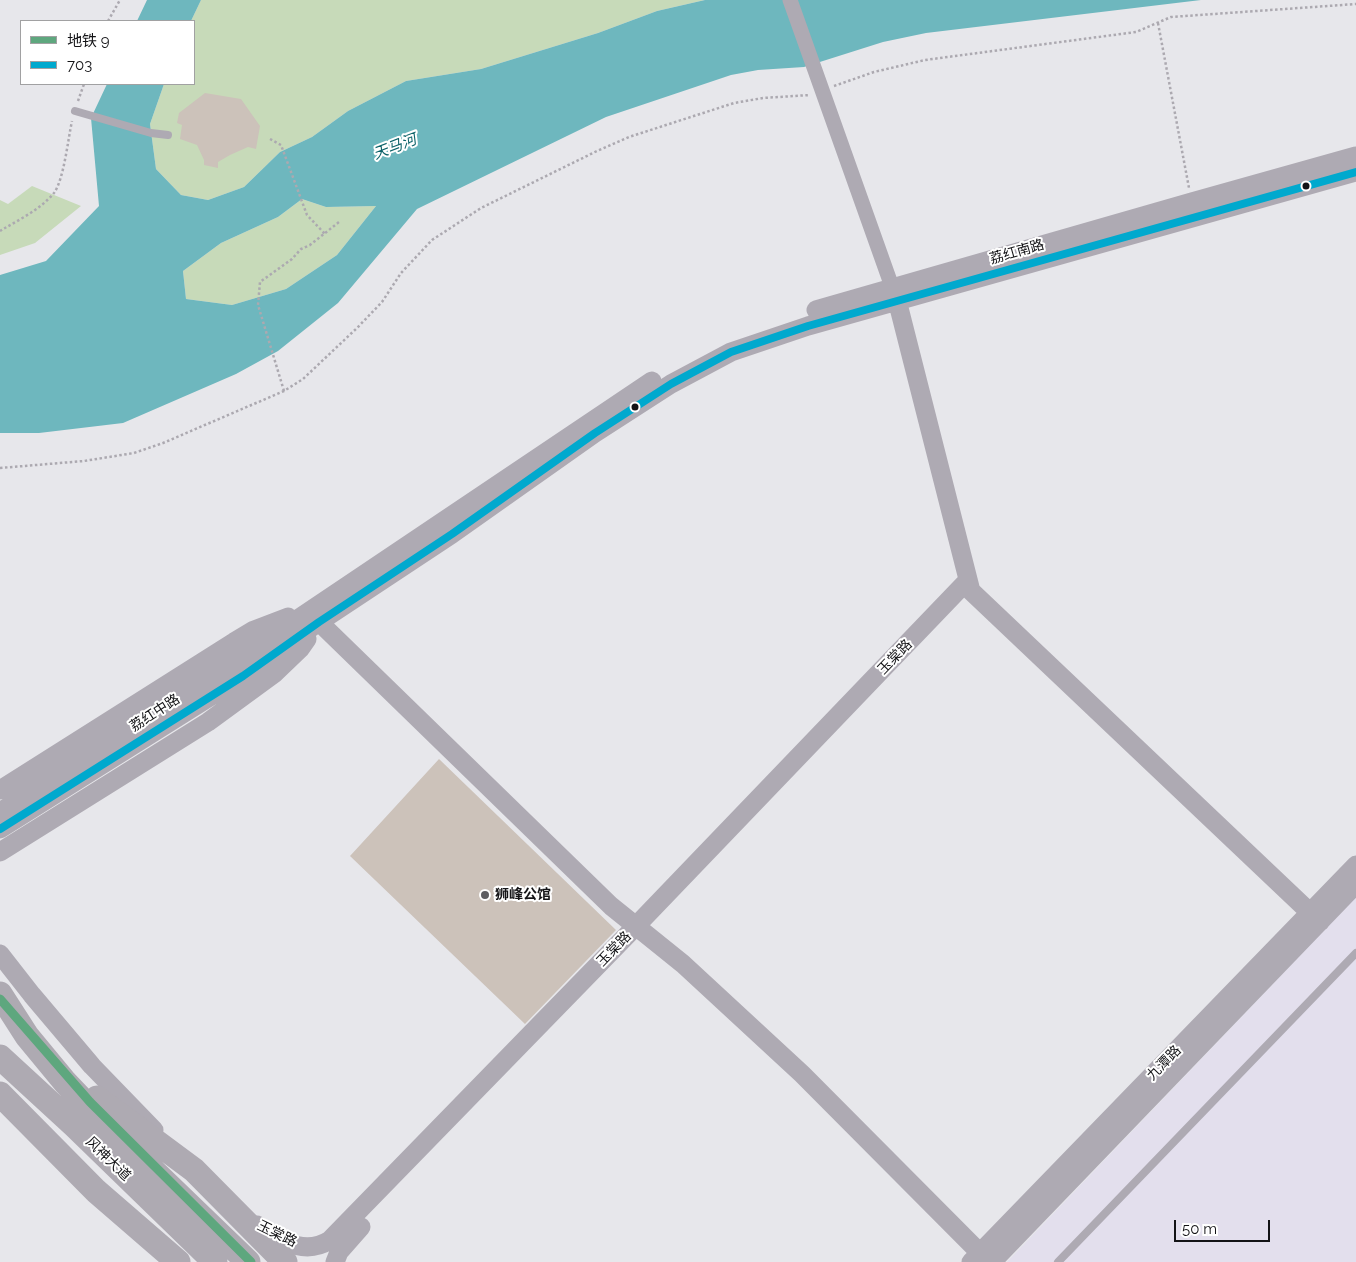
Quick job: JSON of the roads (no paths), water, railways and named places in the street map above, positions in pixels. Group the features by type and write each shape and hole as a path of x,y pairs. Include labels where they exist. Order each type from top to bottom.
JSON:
{"highway":[{"name":"风神大道","path":"0,994 27,1036 45,1059 111,1130 248,1262"},
{"path":"1,1057 153,1242"},
{"name":"风神大道","path":"1,1057 215,1262"},
{"path":"45,1059 194,1170 285,1262"},
{"path":"0,1094 96,1191 178,1262"}],"street":[{"path":"790,0 821,92 895,294 970,585 1315,918"},
{"name":"荔红南路","path":"314,617 452,534 619,417 689,373 730,352 895,294 1192,202 1356,156"},
{"name":"荔红南路","path":"895,294 1356,172"},
{"name":"玉棠路","path":"335,1262 339,1252 348,1240 970,585"},
{"path":"0,790 234,642 271,623 314,617"},
{"path":"0,852 208,722 269,678 300,649 314,617"},
{"path":"314,617 611,906 683,964 802,1074 983,1260"},
{"name":"荔红中路","path":"0,812 314,617"},
{"name":"荔红中路","path":"0,829 242,676 314,617"},
{"name":"九潭路","path":"1315,918 1356,865"},
{"name":"九潭路","path":"983,1260 1315,918 1356,884"},
{"name":"玉棠路","path":"236,1213 296,1246 317,1248 330,1240 641,931"},
{"path":"0,954 92,1066 194,1170"}],"lane":[{"path":"75,111 151,133 168,135"},
{"path":"1058,1262 1356,953"}],"water":[{"path":"147,0 201,0 191,20 137,20"},
{"name":"天马河","path":"705,0 1201,0 926,33 883,42 804,67 758,70 731,75 606,117 417,209 338,303 278,351 236,374 123,423 39,433 0,433 0,275 46,261 99,206 91,118 107,85 164,85 150,124 156,169 181,195 208,200 244,187 280,152 312,137 348,111 406,81 481,69 598,33 657,11","holes":["302,199 326,207 376,206 337,255 286,289 232,305 186,299 183,271 221,243 278,217"]}],"metro line":[{"name":"9","path":"0,999 90,1102 251,1262"}],"place":[{"name":"狮峰公馆","path":"485,895"}]}
